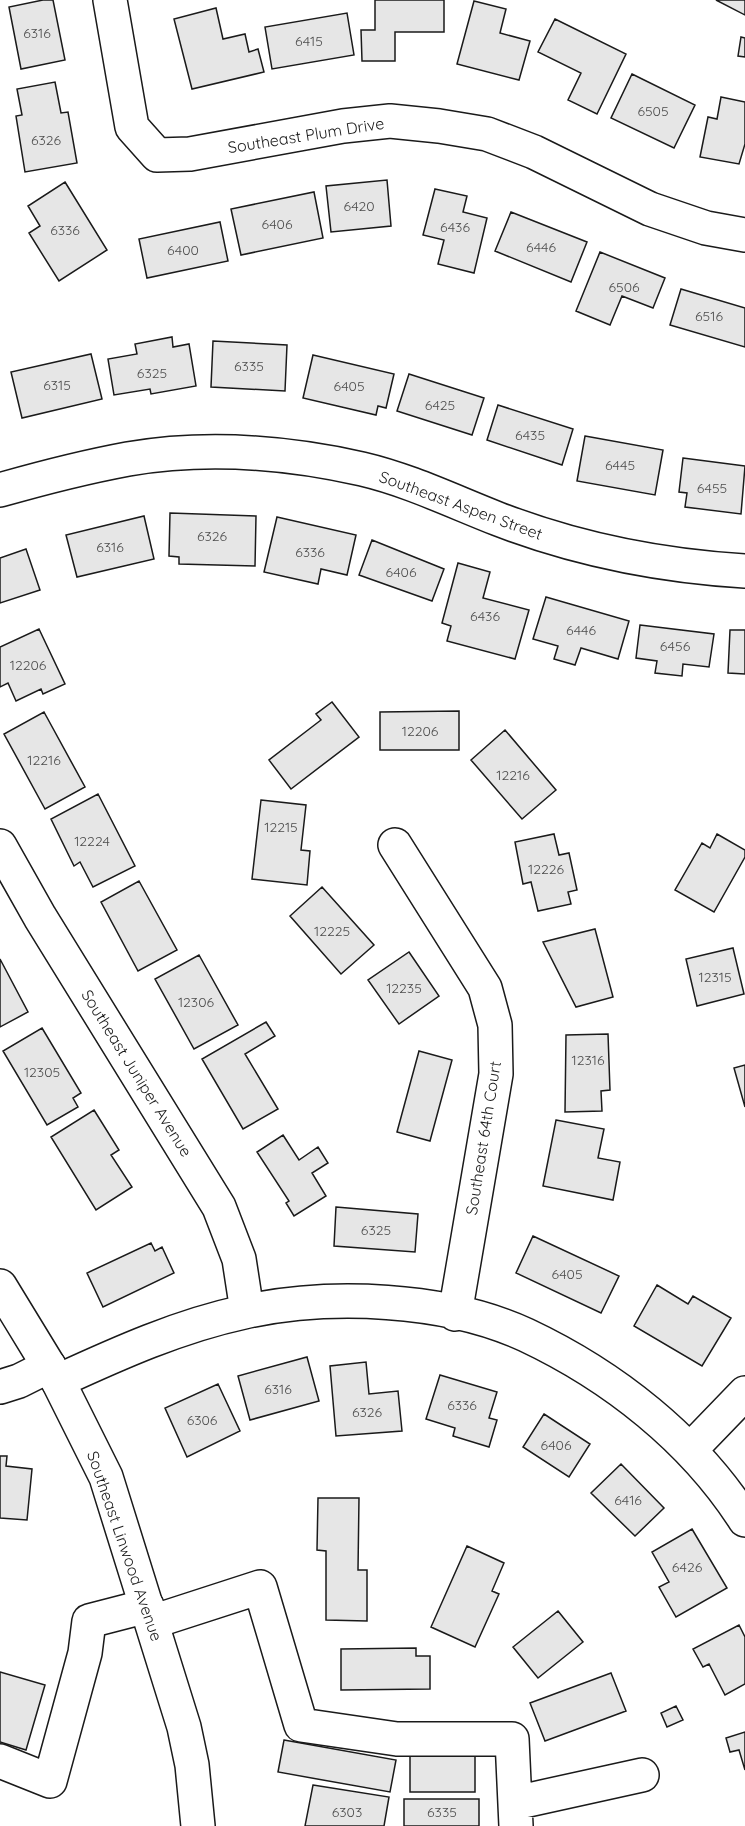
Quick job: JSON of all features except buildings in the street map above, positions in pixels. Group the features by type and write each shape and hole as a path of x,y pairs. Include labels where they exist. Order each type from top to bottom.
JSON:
{"street":[{"name":"Southeast Plum Drive","path":"110,0 132,127 157,155 190,154 343,126 390,121 439,126 487,134 534,152 650,209 706,228 745,235"},
{"name":"Southeast Aspen Street","path":"0,490 129,459 209,453 296,457 364,470 429,489 498,519 603,551 671,564 745,570"},
{"name":"Southeast 64th Court","path":"395,845 484,988 495,1024 496,1074 455,1314"},
{"name":"Southeast Juniper Avenue","path":"0,846 40,917 219,1207 239,1259 247,1311"},
{"name":"Southeast Linwood Avenue","path":"0,1286 53,1374 105,1477 186,1737 194,1775 198,1826"},
{"path":"0,1387 53,1374 207,1320 247,1311 301,1303 354,1302 406,1305 455,1314 525,1335 576,1363 635,1401 690,1450 745,1520"},
{"path":"690,1450 745,1393"},
{"path":"0,1761 50,1780 85,1653 89,1621 149,1614 260,1587 301,1725 397,1739 512,1739 515,1814 642,1775"}]}
